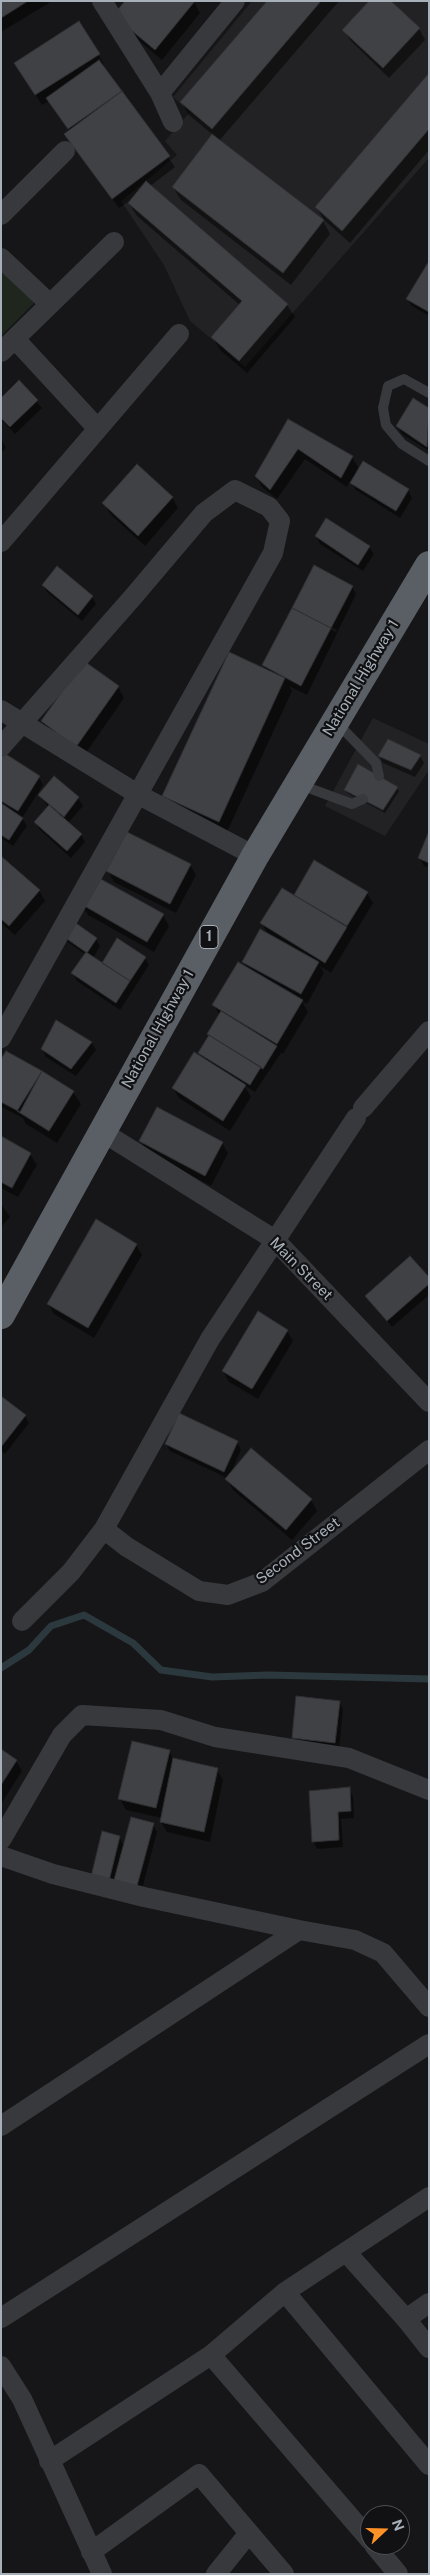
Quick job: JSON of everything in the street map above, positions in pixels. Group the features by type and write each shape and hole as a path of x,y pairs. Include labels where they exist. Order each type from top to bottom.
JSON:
{"highway":[{"name":"National Highway 1","path":"1,1316 101,1131 255,856 429,565"}],"street":[{"path":"102,1 160,94 173,122"},
{"path":"160,94 235,1"},
{"path":"1,216 65,151"},
{"path":"98,429 8,346 114,242"},
{"path":"1,258 50,304"},
{"path":"2,540 179,334"},
{"path":"1,747 204,513 235,490 269,507 280,521 274,552 139,796 1,1038"},
{"path":"1,710 139,796 255,856"},
{"path":"22,1621 71,1572 104,1529 210,1339 360,1113 428,1033"},
{"name":"Main Street","path":"101,1131 275,1240 429,1402"},
{"name":"Second Street","path":"104,1529 127,1547 199,1591 228,1595 262,1582 429,1450"},
{"path":"1,1840 62,1735 82,1714 161,1720 215,1736 349,1758 429,1790"},
{"path":"1,1856 53,1874 144,1897 355,1940 383,1953 429,2008"},
{"path":"1,2126 299,1930"},
{"path":"1,2318 429,2044"},
{"path":"49,2461 211,2355 285,2292 429,2197"},
{"path":"346,2252 406,2319 429,2348"},
{"path":"285,2292 429,2464"},
{"path":"406,2319 429,2303"},
{"path":"211,2355 360,2528"},
{"path":"1,2366 22,2399 102,2574"},
{"path":"91,2552 198,2474 284,2574"},
{"path":"216,2574 249,2533"},
{"path":"382,2555 398,2574"}],"lane":[{"path":"429,393 404,379 388,386 383,408 386,425 391,432 402,444 429,461"},
{"path":"335,721 376,762 379,776"},
{"path":"298,784 352,804 363,799"}],"shaded area":[{"path":"252,1 429,1 429,158 245,367 190,321 164,265 121,201 177,155 165,141 190,112 173,97"},
{"path":"1,263 37,300 1,336"},
{"path":"373,718 429,744 429,770 385,836 325,806"}],"building":[{"path":"1,1 28,1 1,18"},
{"path":"125,1 195,1 155,50 113,15"},
{"path":"267,1 321,1 212,129 180,102"},
{"path":"369,1 391,1 420,28 383,68 342,30"},
{"path":"79,21 100,54 35,95 14,63"},
{"path":"99,60 122,91 68,129 46,98"},
{"path":"429,73 429,129 342,231 315,207"},
{"path":"122,91 170,156 112,199 64,134"},
{"path":"212,134 324,220 283,273 172,187"},
{"path":"146,181 288,304 239,361 211,337 242,301 128,203"},
{"path":"429,261 429,312 406,299"},
{"path":"19,380 38,400 10,427 1,418 1,398"},
{"path":"413,398 429,408 427,447 396,426"},
{"path":"288,419 353,456 341,478 298,449 270,490 255,476"},
{"path":"363,461 409,489 396,511 350,483"},
{"path":"137,464 173,497 138,536 102,503"},
{"path":"326,518 370,546 358,565 315,536"},
{"path":"314,565 353,586 331,628 292,608"},
{"path":"57,566 93,596 78,615 42,585"},
{"path":"292,608 331,628 301,686 262,665"},
{"path":"229,652 285,678 219,822 162,796"},
{"path":"84,661 119,686 76,747 41,721"},
{"path":"388,739 421,755 411,770 378,756"},
{"path":"1,751 40,776 18,811 1,801"},
{"path":"358,764 398,787 383,810 344,790"},
{"path":"54,776 79,797 64,817 38,795"},
{"path":"1,803 23,818 9,840 1,835"},
{"path":"49,805 82,834 67,851 34,822"},
{"path":"429,831 429,863 418,858"},
{"path":"127,832 191,864 170,904 106,871"},
{"path":"2,857 40,890 9,926 1,919"},
{"path":"314,860 368,892 347,926 294,895"},
{"path":"97,877 164,914 147,942 81,904"},
{"path":"282,888 347,927 325,963 260,923"},
{"path":"70,919 97,938 87,953 60,934"},
{"path":"260,929 319,962 301,994 242,962"},
{"path":"117,938 146,957 130,981 102,963"},
{"path":"86,952 130,981 116,1003 71,973"},
{"path":"238,962 303,1000 277,1044 212,1005"},
{"path":"221,1011 277,1046 263,1069 207,1034"},
{"path":"56,1020 92,1042 71,1069 41,1049"},
{"path":"209,1035 261,1067 250,1085 198,1053"},
{"path":"6,1051 42,1071 20,1112 1,1102 1,1059"},
{"path":"194,1052 246,1085 223,1121 172,1088"},
{"path":"42,1071 74,1091 49,1131 17,1111"},
{"path":"157,1107 223,1142 205,1176 139,1141"},
{"path":"1,1136 31,1153 12,1188 1,1182"},
{"path":"96,1219 137,1244 88,1328 47,1304"},
{"path":"410,1256 429,1277 429,1284 387,1321 365,1296"},
{"path":"258,1311 288,1330 252,1389 222,1371"},
{"path":"1,1396 26,1415 1,1447"},
{"path":"179,1413 238,1441 224,1472 165,1444"},
{"path":"251,1448 312,1499 286,1530 225,1479"},
{"path":"296,1696 340,1701 335,1743 292,1738"},
{"path":"132,1741 170,1750 156,1808 118,1799"},
{"path":"1,1749 17,1760 1,1785"},
{"path":"173,1758 218,1768 204,1832 160,1822"},
{"path":"350,1787 351,1811 338,1812 339,1840 312,1842 309,1791"},
{"path":"131,1817 154,1823 137,1886 114,1880"},
{"path":"102,1831 120,1836 109,1881 91,1877"}],"waterway":[{"path":"1,1668 29,1650 51,1626 84,1615 133,1643 161,1670 212,1677 268,1675 429,1679"}]}
